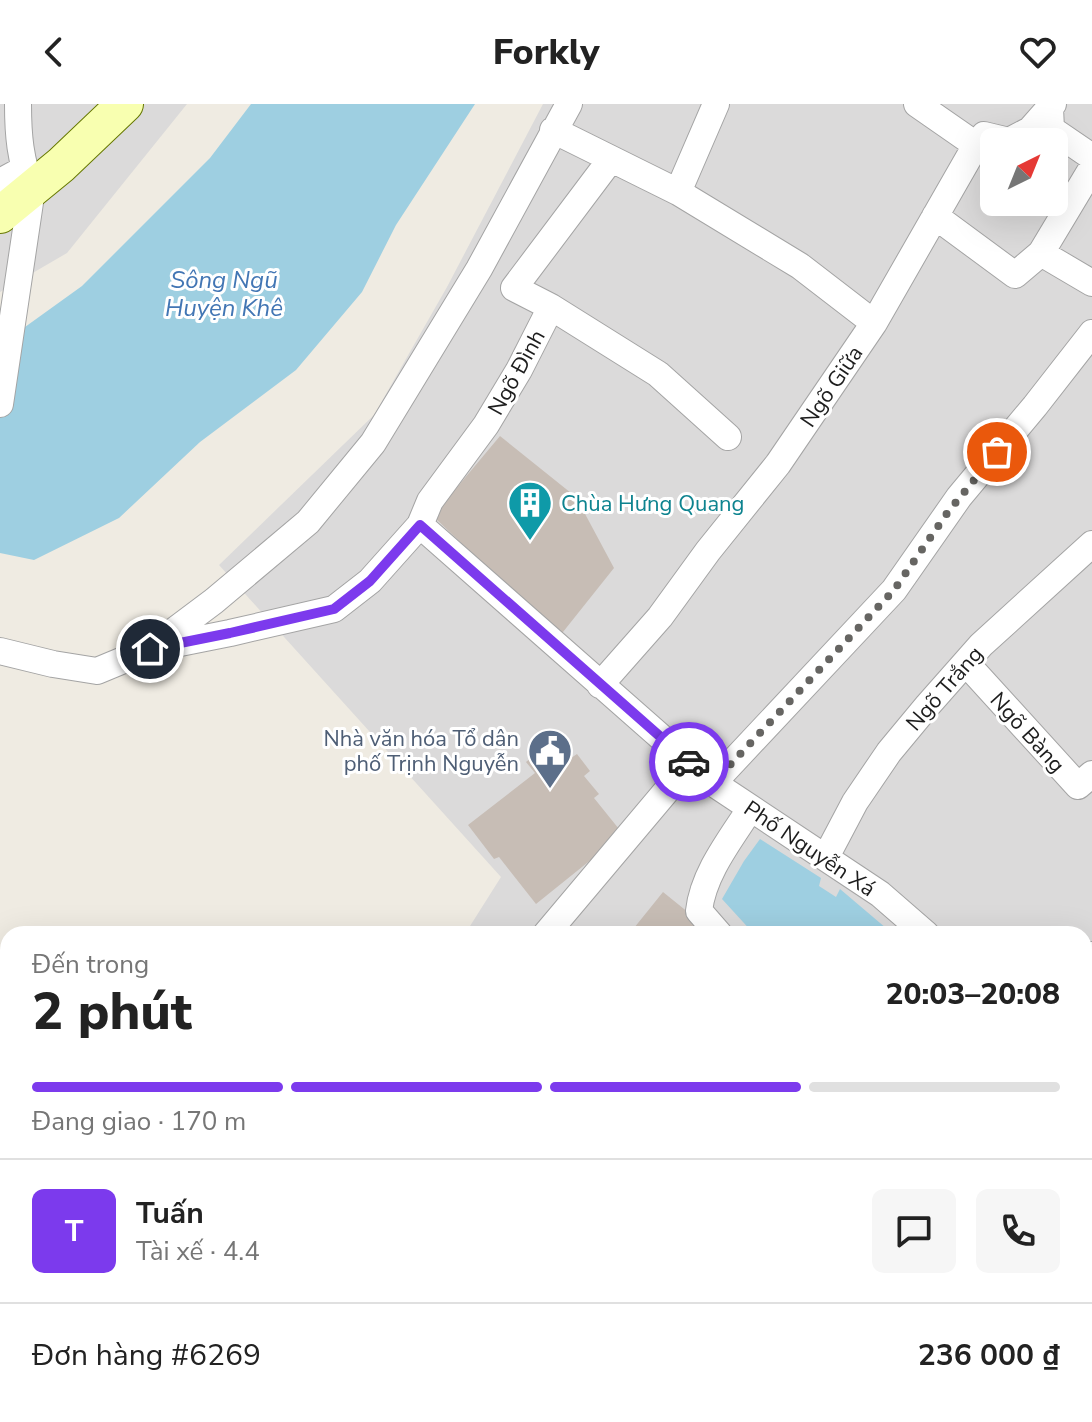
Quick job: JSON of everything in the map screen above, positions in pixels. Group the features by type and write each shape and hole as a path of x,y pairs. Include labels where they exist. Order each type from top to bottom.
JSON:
{"main road":[{"path":"0,215 18,180 61,165 125,104"}],"street":[{"path":"0,404 24,241 18,180 18,104"},
{"path":"150,649 214,601 308,522 373,443 479,269 569,104"},
{"path":"678,192 716,104"},
{"path":"917,104 976,145 984,135 1009,141 1030,130 1052,106"},
{"path":"1052,106 1051,129 1092,157"},
{"path":"553,130 678,192 800,266 874,323"},
{"name":"Ngõ Giữa","path":"600,685 660,617 778,464 874,323 976,145"},
{"path":"514,288 611,159"},
{"path":"935,216 1015,275 1041,253 1092,168"},
{"path":"1041,253 1092,283"},
{"name":"Ngõ Đình","path":"420,525 430,501 486,425 551,307 479,269"},
{"path":"551,307 658,374 728,437"},
{"path":"713,783 894,590 953,505 1092,333"},
{"path":"0,651 97,671 150,649 334,609 370,581 420,525"},
{"name":"Phố Nguyễn Xá","path":"420,525 713,783 880,894 917,926"},
{"name":"Ngõ Trắng","path":"826,857 855,802 889,752 981,645 1092,544"},
{"name":"Ngõ Bàng","path":"966,663 1078,786 1092,774"},
{"path":"553,926 690,763"},
{"path":"712,926 699,911 700,897 719,857 750,809"}],"shaded area":[{"path":"0,104 187,104 67,253 0,292"},
{"path":"543,104 1092,104 1092,926 470,926 501,877 219,565 374,415 447,287"}],"water":[{"name":"Sông Ngũ Huyện Khê","path":"251,104 475,104 396,225 362,292 296,370 200,442 119,518 34,560 0,553 0,345 82,286 210,158"},
{"path":"760,839 821,878 819,886 836,897 840,889 884,926 747,926 722,899"}],"building":[{"name":"Chùa Hưng Quang","path":"500,436 576,497 614,568 559,637 433,516"},
{"path":"556,738 571,758 577,754 590,771 584,776 599,794 594,798 623,834 536,904 499,857 494,859 468,825 535,773 526,762"},
{"path":"663,892 705,926 636,926"}],"way so far":[{"path":"689,762 713,783 894,590 959,497 997,452"}],"place":[{"name":"Chùa Hưng Quang","path":"530,542"},
{"name":"Nhà văn hóa Tổ dân phố Trịnh Nguyễn","path":"550,790"}],"route":[{"path":"150,649 334,609 370,581 420,525 689,762"}]}
